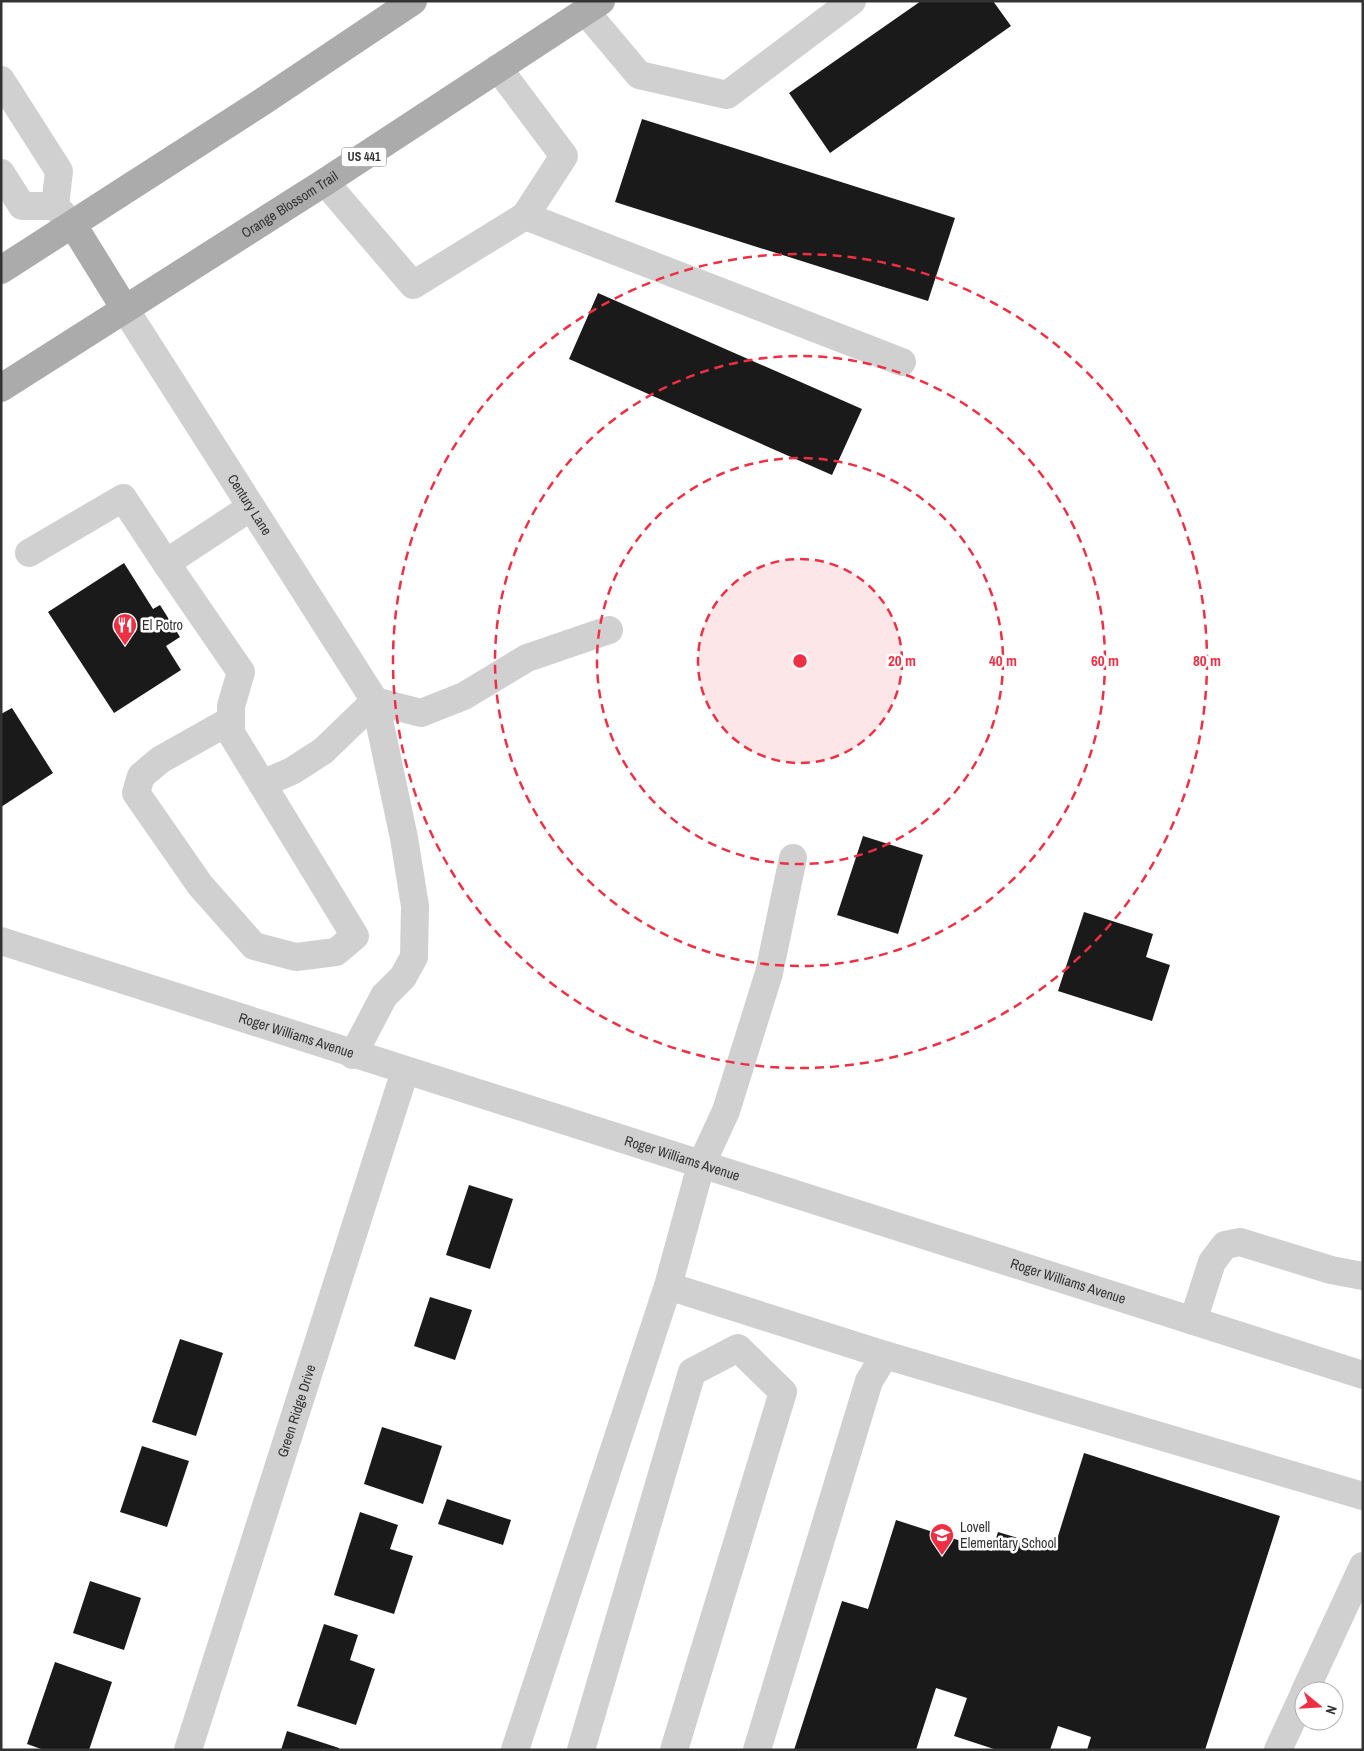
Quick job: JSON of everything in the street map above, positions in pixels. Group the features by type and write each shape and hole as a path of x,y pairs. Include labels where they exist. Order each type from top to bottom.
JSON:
{"main road":[{"path":"1,270 64,215 413,1"},
{"name":"Orange Blossom Trail","path":"1,388 325,182 593,6"},
{"path":"64,215 125,309"}],"street":[{"path":"593,6 639,75 727,95 852,1"},
{"path":"325,182 413,285 525,216 564,156 498,68"},
{"path":"1,80 59,171 64,215 22,206 1,173"},
{"path":"525,216 902,362"},
{"name":"Century Lane","path":"125,309 375,700"},
{"path":"29,553 123,498 242,672 230,706 231,720 231,733 355,936 336,952 296,957 254,946 200,885 136,793 141,776 160,760 231,720"},
{"path":"166,563 251,507"},
{"path":"375,700 421,713 464,696 527,658 609,630"},
{"path":"262,784 292,771 323,751 375,700"},
{"path":"353,1055 384,996 403,977 414,957 415,906 404,838 375,700"},
{"path":"515,1750 668,1286 701,1165 726,1111 766,982 793,858"},
{"name":"Roger Williams Avenue","path":"1,941 353,1055 1363,1375"},
{"name":"Green Ridge Drive","path":"188,1750 405,1071"},
{"path":"1193,1321 1212,1262 1225,1245 1240,1242 1331,1270 1363,1276"},
{"path":"668,1286 886,1355 1363,1496"},
{"path":"580,1750 692,1372 738,1348 783,1392 674,1750"},
{"path":"757,1750 869,1381 886,1355"},
{"path":"1310,1681 1363,1566"},
{"path":"1278,1750 1294,1716"}],"building":[{"path":"921,1 993,1 1011,26 830,153 789,93"},
{"path":"642,119 955,218 928,301 615,202"},
{"path":"598,293 862,409 832,475 569,359"},
{"path":"124,563 153,609 160,605 180,637 166,646 181,670 114,713 48,612"},
{"path":"12,708 53,773 1,807 1,714"},
{"path":"863,836 923,855 898,934 837,915"},
{"path":"1084,912 1153,934 1146,957 1170,965 1152,1021 1058,991"},
{"path":"469,1185 513,1199 490,1269 446,1255"},
{"path":"430,1297 472,1310 455,1360 414,1346"},
{"path":"180,1339 223,1353 196,1436 152,1422"},
{"path":"382,1427 442,1446 423,1504 364,1484"},
{"path":"142,1446 189,1461 167,1527 120,1512"},
{"path":"1084,1453 1280,1516 1205,1750 1087,1750 1091,1737 1058,1726 1050,1750 997,1750 954,1736 967,1698 936,1688 916,1750 794,1750 842,1601 868,1609 896,1520 992,1551 998,1532 1054,1549"},
{"path":"447,1499 511,1520 503,1545 438,1524"},
{"path":"360,1512 398,1525 390,1549 413,1556 394,1614 334,1595"},
{"path":"90,1581 141,1598 124,1650 73,1633"},
{"path":"324,1624 358,1635 350,1660 375,1669 356,1725 297,1706"},
{"path":"55,1662 112,1682 89,1750 44,1750 27,1744"},
{"path":"287,1731 339,1748 339,1750 281,1750"}],"place":[{"name":"El Potro","path":"125,646"},
{"name":"Lovell Elementary School","path":"942,1556"}]}
